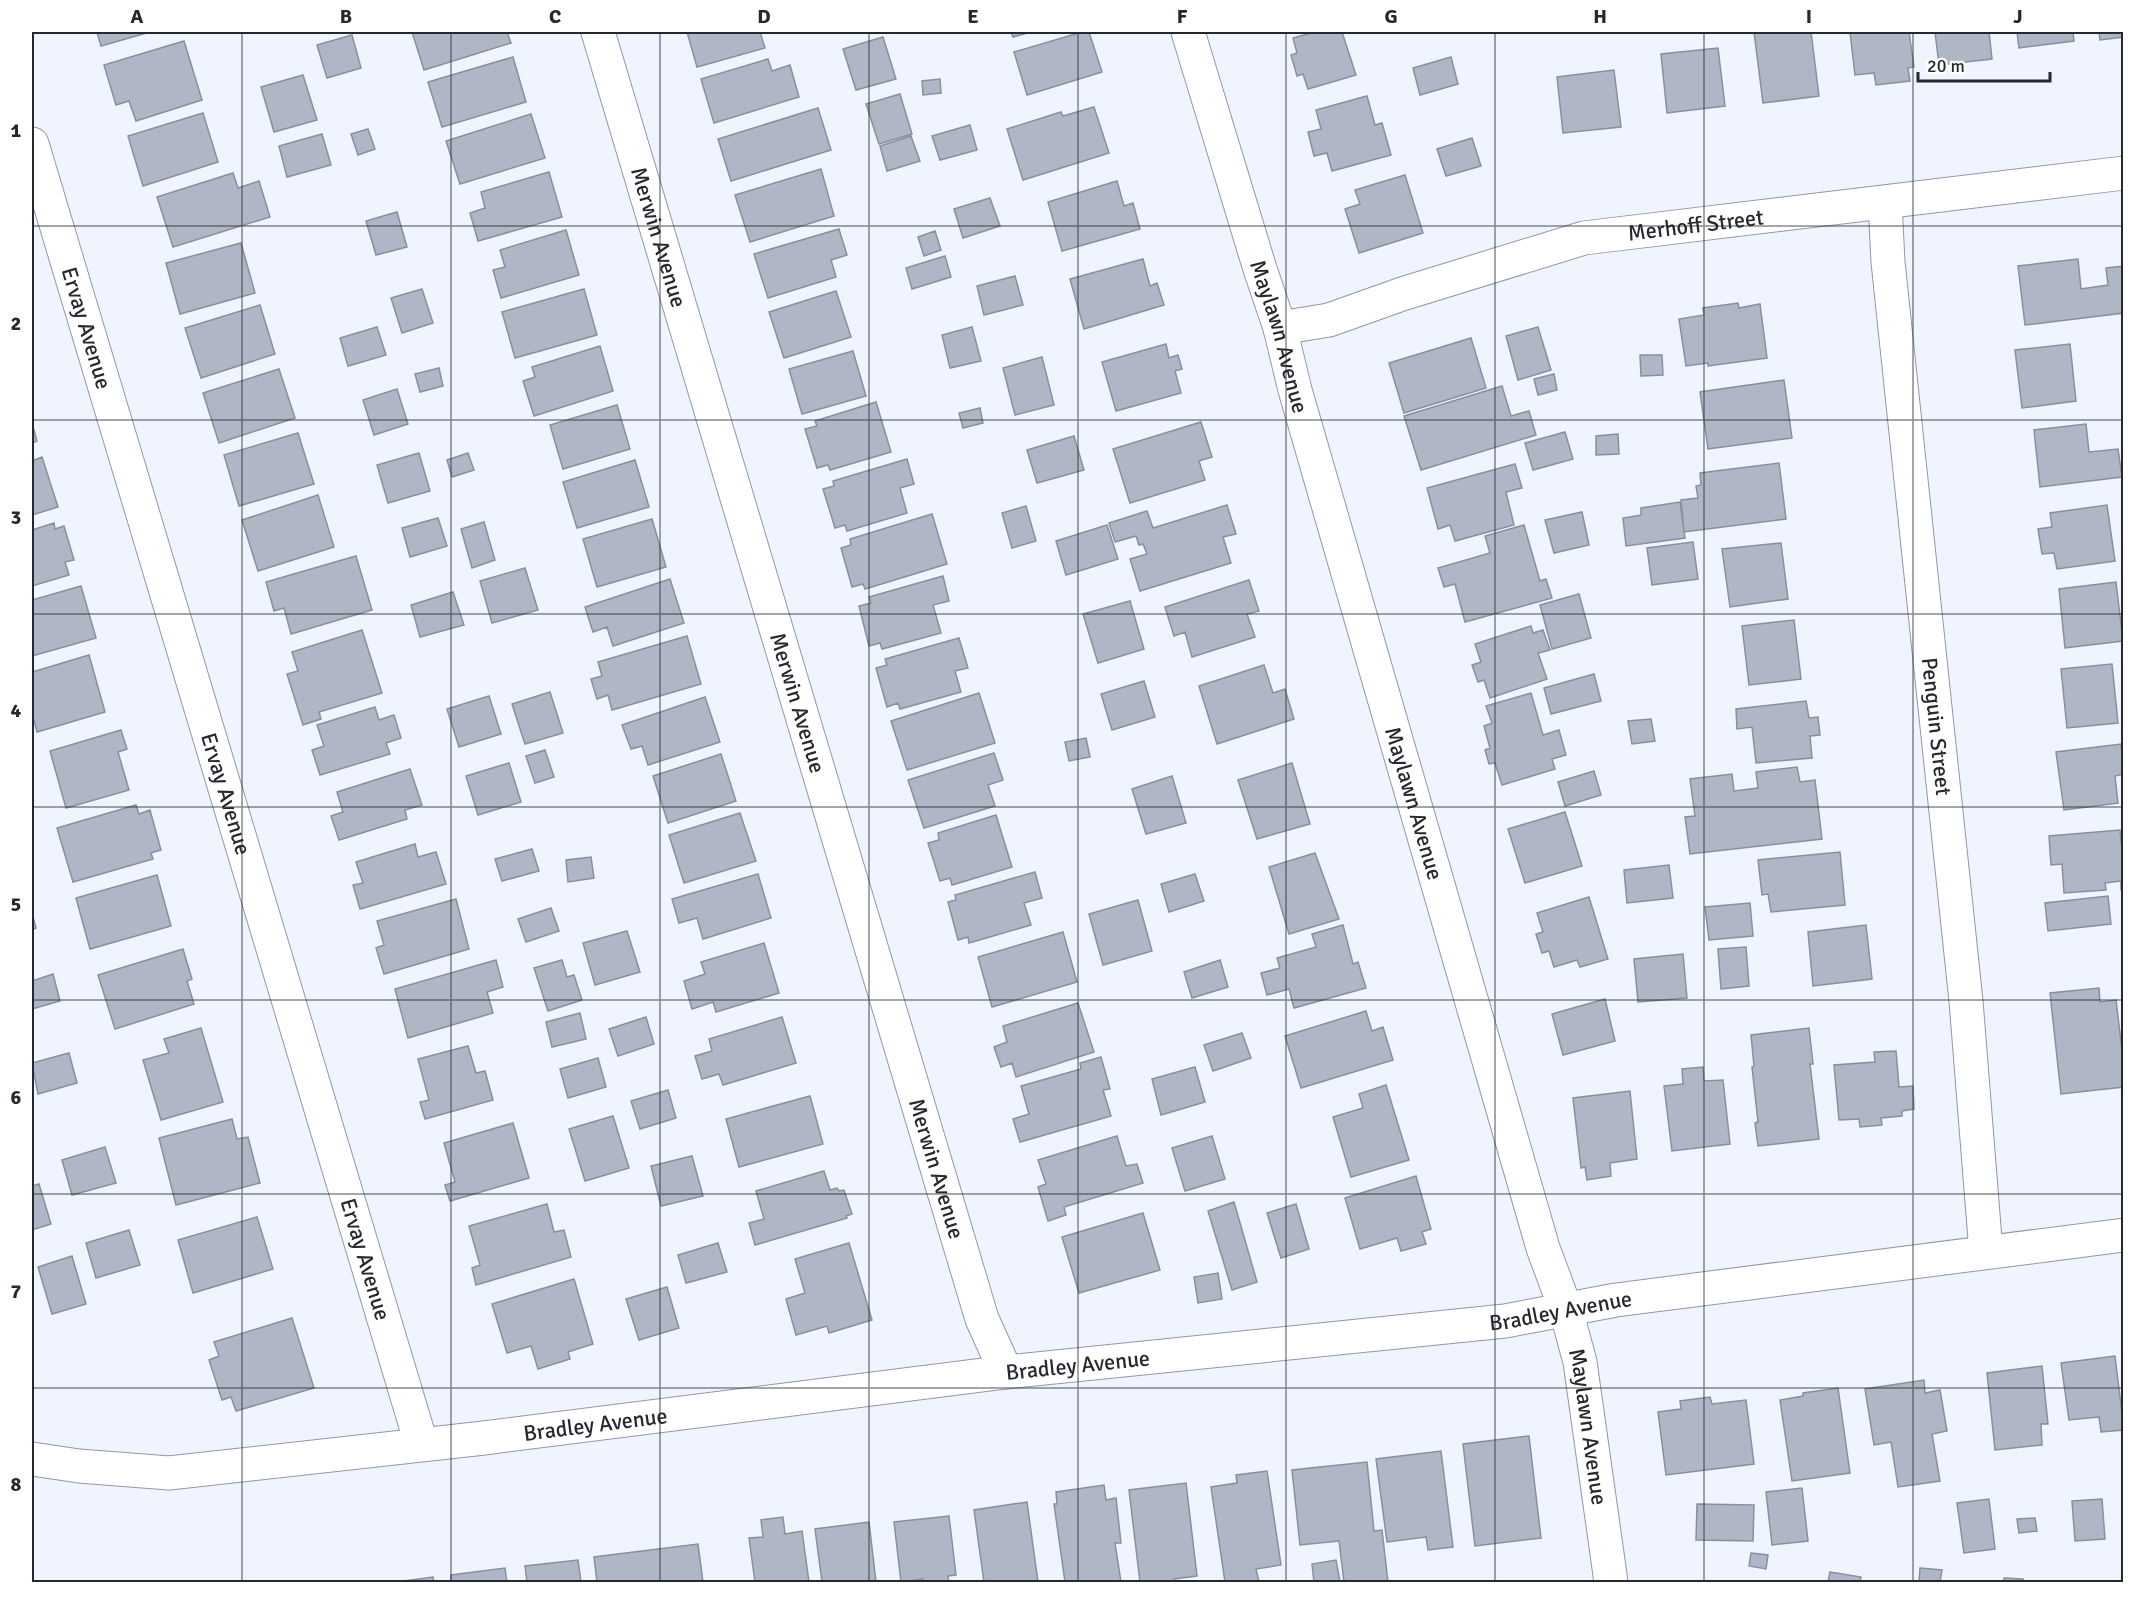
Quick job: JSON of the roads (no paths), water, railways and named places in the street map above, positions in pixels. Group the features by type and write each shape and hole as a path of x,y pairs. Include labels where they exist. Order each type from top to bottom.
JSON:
{"street":[{"name":"Merwin Avenue","path":"598,32 982,1319 1006,1372"},
{"name":"Maylawn Avenue","path":"1188,32 1280,328 1295,390 1543,1248 1566,1310 1580,1362 1611,1582"},
{"name":"Ervay Avenue","path":"32,144 421,1443"},
{"name":"Merhoff Street","path":"1280,328 1329,320 1402,294 1584,238 2124,173"},
{"name":"Penguin Street","path":"1885,203 1888,262 1966,1001 1986,1252"},
{"name":"Bradley Avenue","path":"32,1459 79,1466 169,1473 354,1454 421,1443 508,1435 1006,1372 1505,1321 1616,1300 2124,1235"}]}
